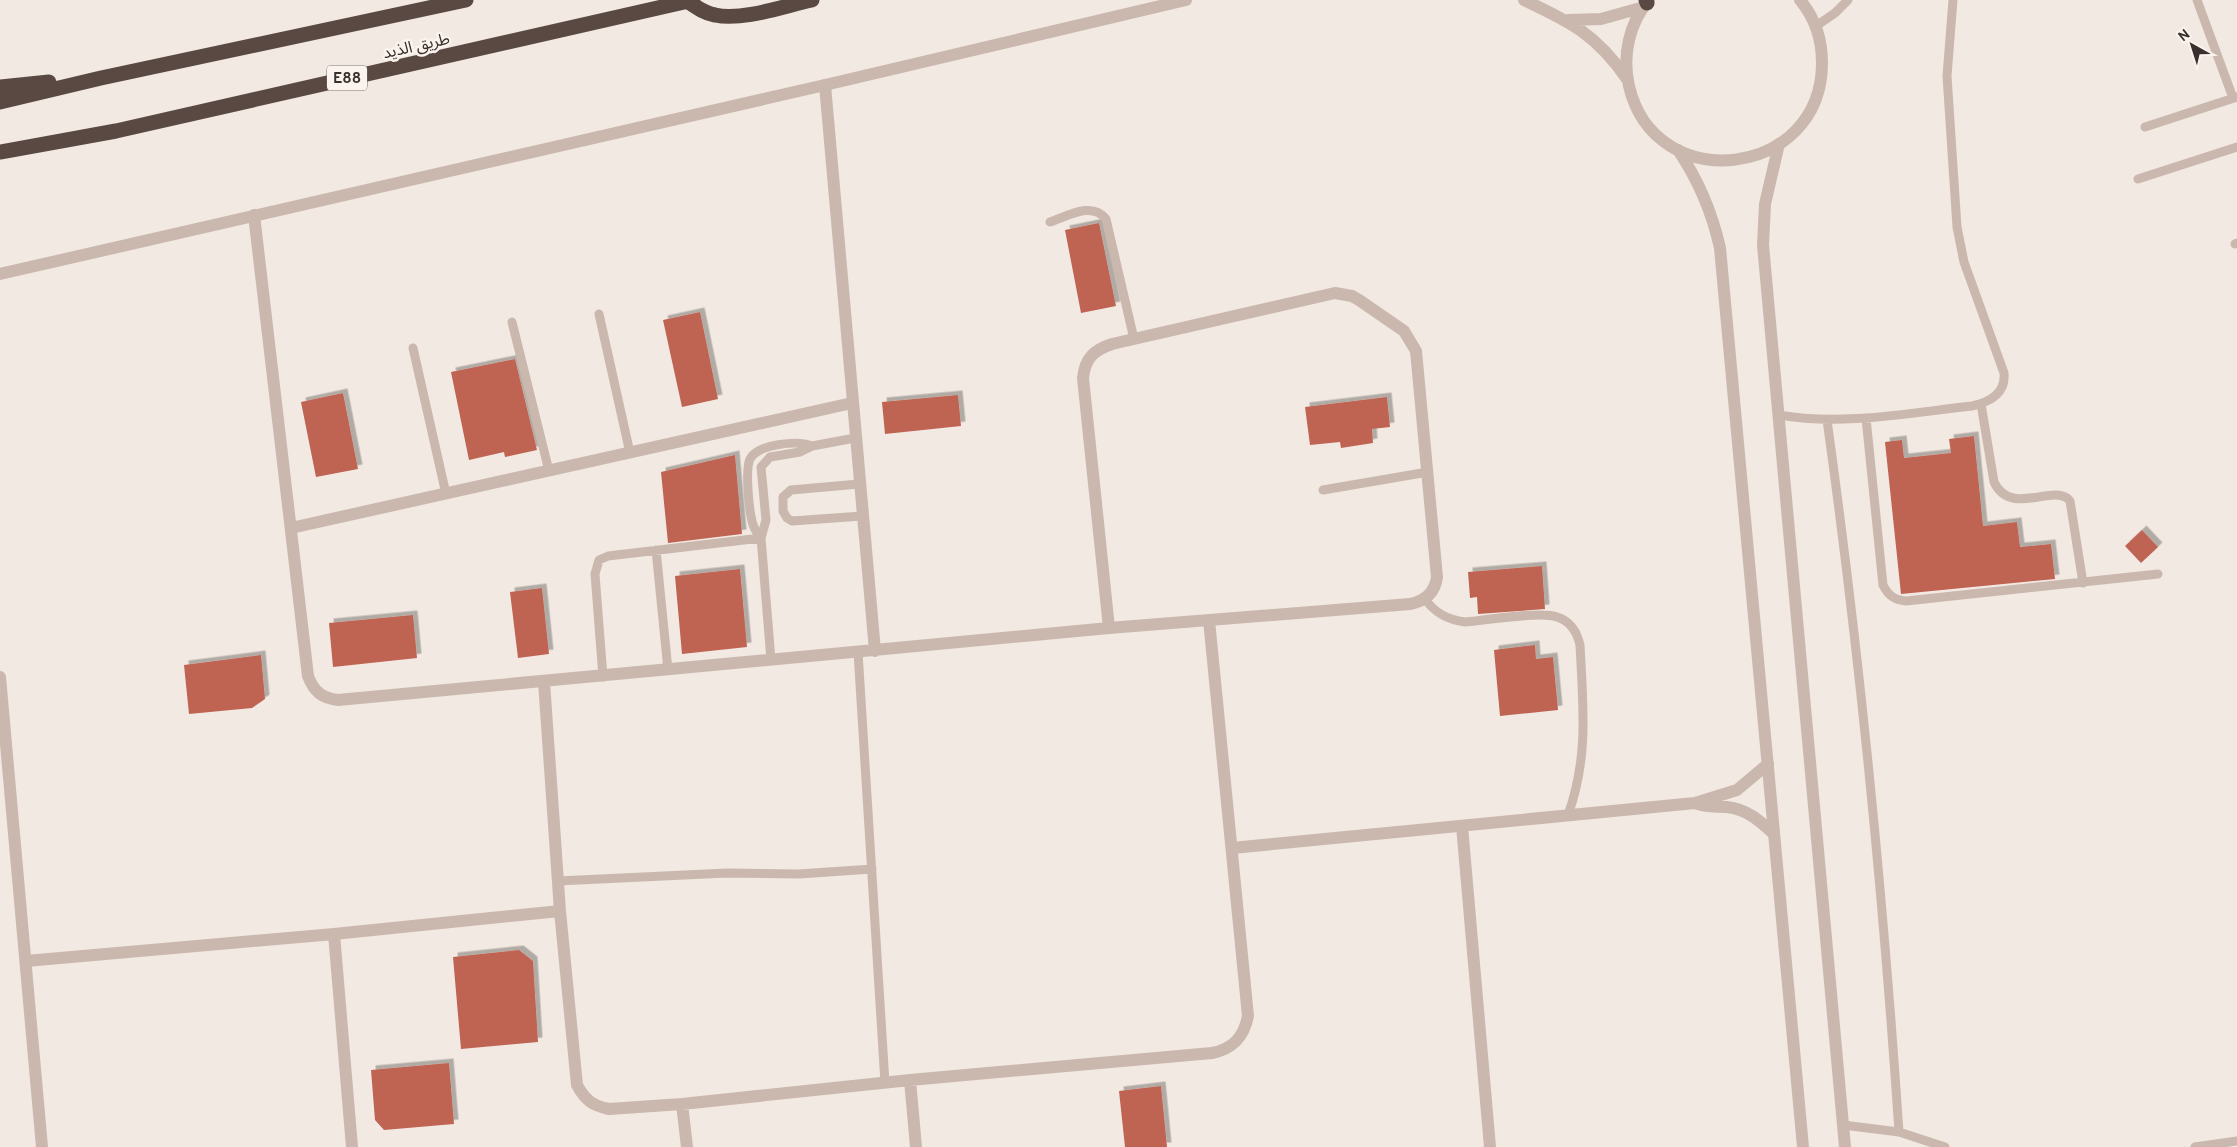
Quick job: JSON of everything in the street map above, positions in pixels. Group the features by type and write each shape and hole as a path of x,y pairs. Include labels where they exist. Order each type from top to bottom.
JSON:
{"highway":[{"path":"425,9 439,0"},
{"name":"طريق الذيد","path":"0,102 101,78 466,0"},
{"path":"690,1 700,10 714,15 730,17 812,0"},
{"name":"طريق الذيد","path":"0,152 116,131 690,1"},
{"path":"0,87 101,78"},
{"path":"0,163 116,131"}],"street":[{"path":"0,274 825,85 1186,0"},
{"path":"1524,0 1567,20 1601,46 1627,79"},
{"path":"1647,2 1636,20 1627,49 1627,79 1630,94 1644,121 1665,142 1678,150 1706,160 1729,161 1751,157 1779,144 1801,125 1816,99 1822,70 1822,55 1816,26 1800,0"},
{"path":"1567,20 1601,19 1647,2"},
{"path":"825,85 875,650"},
{"path":"1779,144 1765,204 1763,238 1845,1147"},
{"path":"1678,150 1690,168 1709,207 1720,248 1803,1147"},
{"path":"254,215 308,676 318,694 328,699 338,700 603,677 1108,628 1410,604 1425,598 1436,586 1437,577 1417,359 1413,344 1404,331 1352,296 1335,293 1102,347 1092,354 1084,369 1084,387 1108,628"},
{"path":"291,528 852,403"},
{"path":"544,682 560,911 575,1075 582,1095 594,1105 609,1109 682,1104 910,1080 1212,1054 1223,1051 1233,1045 1241,1037 1248,1016 1210,620"},
{"path":"0,677 42,1147"},
{"path":"1232,848 1695,803 1737,790 1768,764"},
{"path":"1695,803 1705,807 1730,807 1744,811 1757,819 1774,834"},
{"path":"1462,826 1490,1147"},
{"path":"26,961 334,934 560,911"},
{"path":"334,934 352,1147"},
{"path":"910,1080 916,1147"},
{"path":"682,1104 687,1147"}],"lane":[{"path":"1816,26 1836,13 1848,0"},
{"path":"1778,415 1827,420 1866,418 1980,404 1996,396 2003,386 2004,380 1964,262 1957,227 1947,76 1953,0"},
{"path":"2145,127 2235,97 2197,0"},
{"path":"2138,179 2237,147"},
{"path":"1050,222 1089,209 1099,212 1106,219 1134,339"},
{"path":"599,314 630,453"},
{"path":"512,322 549,471"},
{"path":"412,348 446,494"},
{"path":"1980,404 1994,482 1999,490 2006,497 2016,499 2062,496 2070,501 2083,583"},
{"path":"1866,418 1883,585 1890,596 1897,600 2083,583 2158,574"},
{"path":"1827,420 1865,725 1884,929 1899,1132"},
{"path":"771,660 761,538 766,520 760,471 763,462 770,457 800,452 812,446 855,438"},
{"path":"761,538 755,529 751,517 748,470 750,459 757,451 770,447 794,442 812,446"},
{"path":"1323,490 1428,472"},
{"path":"859,484 791,490 783,497 783,511 787,518 792,521 862,516"},
{"path":"603,677 594,574 596,564 608,556 761,538"},
{"path":"656,550 668,670"},
{"path":"1425,598 1438,613 1455,621 1465,622 1548,615 1564,620 1575,630 1580,645 1584,743 1579,780 1568,815"},
{"path":"858,652 885,1083"},
{"path":"558,881 726,873 799,874 872,870"},
{"path":"1843,1125 1899,1132 1945,1147"},
{"path":"2195,1147 2237,1141"}],"building":[{"path":"1099,223 1116,306 1081,313 1065,230"},
{"path":"700,312 718,399 682,407 663,320"},
{"path":"515,359 537,450 505,457 504,452 469,460 451,372"},
{"path":"343,393 358,469 316,477 301,402"},
{"path":"958,395 961,426 885,434 882,402"},
{"path":"1387,397 1390,427 1372,429 1373,443 1341,448 1340,442 1310,445 1305,407"},
{"path":"1974,436 1983,526 2017,522 2020,547 2051,544 2055,579 1901,594 1885,442 1902,440 1904,458 1951,453 1949,439"},
{"path":"735,455 742,534 668,543 661,472"},
{"path":"2142,530 2158,547 2141,563 2125,546"},
{"path":"1542,566 1545,609 1478,614 1477,597 1470,598 1468,572"},
{"path":"740,569 747,647 682,654 675,576"},
{"path":"542,588 549,654 518,658 510,592"},
{"path":"413,615 417,658 333,667 329,623"},
{"path":"1535,645 1536,659 1553,657 1558,710 1500,716 1494,650"},
{"path":"261,655 265,699 252,708 189,714 184,665"},
{"path":"519,950 533,961 538,1042 461,1049 453,957"},
{"path":"449,1063 454,1124 384,1130 375,1120 371,1070"},
{"path":"1161,1086 1167,1147 1125,1147 1119,1091"}]}
